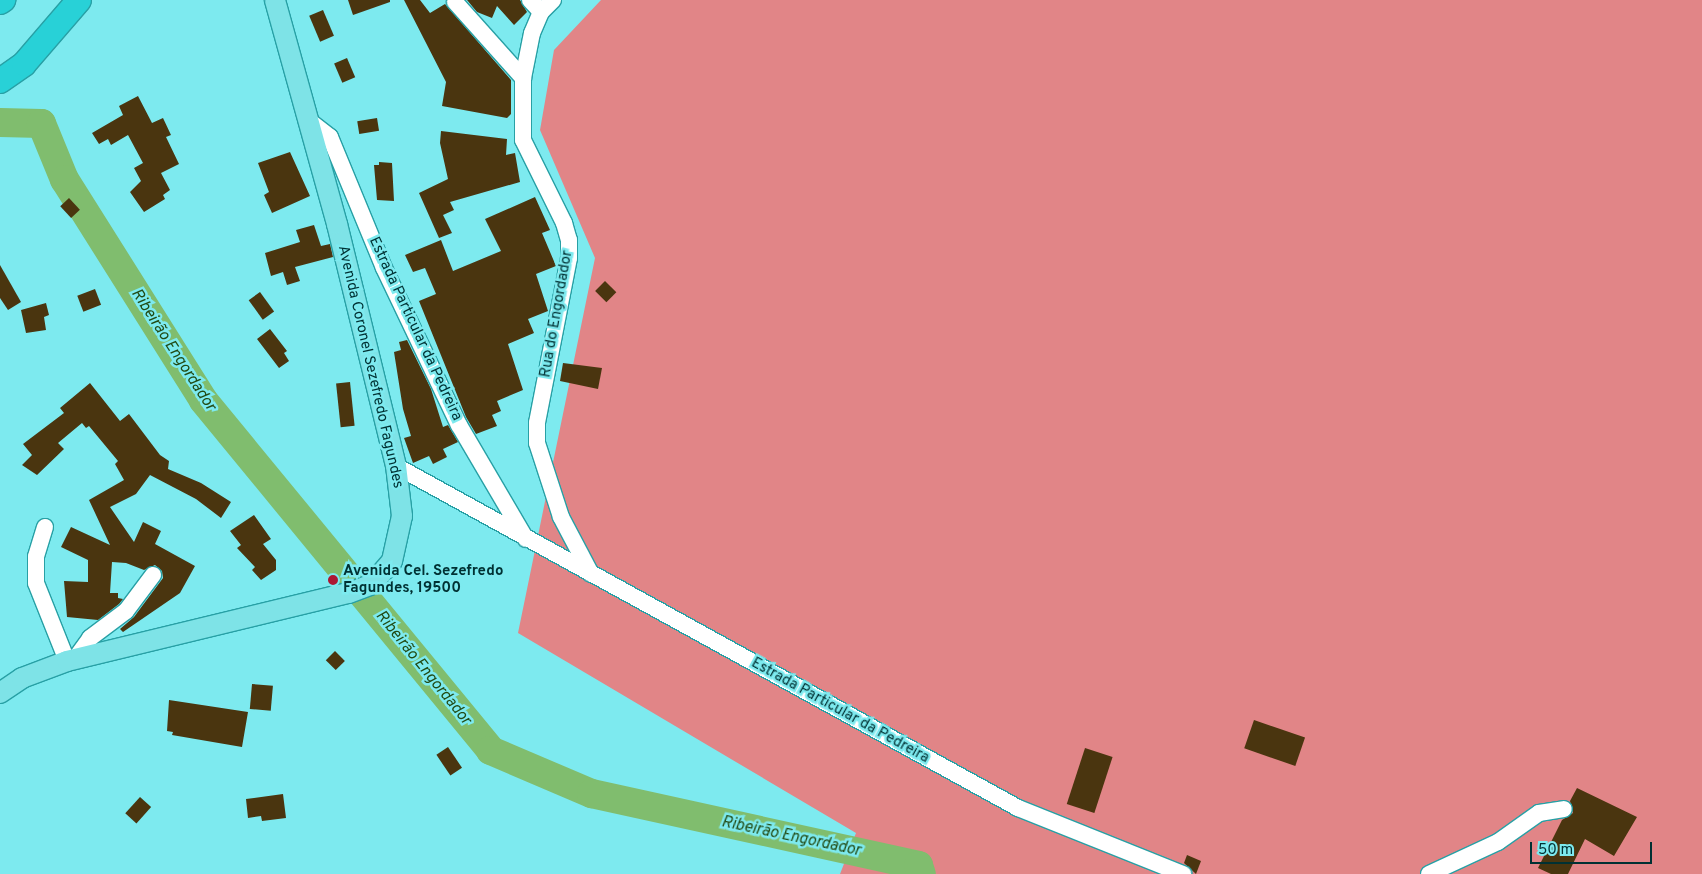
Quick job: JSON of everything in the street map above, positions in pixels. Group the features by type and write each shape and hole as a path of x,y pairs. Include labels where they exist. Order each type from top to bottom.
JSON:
{"highway":[{"path":"0,81 24,64 79,0"}],"main road":[{"name":"Avenida Coronel Sezefredo Fagundes","path":"0,693 22,678 71,660 317,602 371,584 385,572 395,553 402,516 396,466 337,224 306,119 275,0"}],"street":[{"name":"Rua do Engordador","path":"553,0 536,6 523,78 523,140 564,223 569,240 569,258 537,424 537,443 561,516 591,574"},
{"path":"455,2 523,78"},
{"name":"Estrada Particular da Pedreira","path":"306,119 330,136 384,268 459,425 528,541"},
{"name":"Estrada Particular da Pedreira","path":"396,466 528,541 1018,808 1182,874"},
{"path":"45,527 36,558 36,583 71,660 90,638 126,611 153,574"},
{"path":"1429,874 1498,842 1539,813 1564,809"}],"shaded area":[{"path":"601,0 1702,0 1702,874 840,874 856,833 518,633 595,258 540,130 554,50"}],"building":[{"path":"348,0 390,0 390,2 353,15"},
{"path":"404,0 420,0 430,13 445,4 511,80 511,114 507,118 442,106 446,82"},
{"path":"467,0 520,0 527,12 514,25 497,6 492,18 477,12"},
{"path":"323,10 334,36 320,42 309,16"},
{"path":"347,58 355,77 342,83 334,63"},
{"path":"138,96 152,123 163,118 171,135 166,137 179,164 161,173 170,190 163,195 165,199 144,212 130,192 141,181 134,168 143,163 128,135 111,145 108,139 99,144 92,133 123,115 119,106"},
{"path":"377,118 379,131 359,134 357,121"},
{"path":"441,131 507,139 506,155 515,153 520,182 450,202 454,210 443,215 452,233 439,238 419,193 448,179 440,143"},
{"path":"290,152 310,196 272,213 264,195 269,192 258,163"},
{"path":"379,162 392,163 394,201 377,200 374,165 379,165"},
{"path":"535,197 550,230 542,233 556,266 536,274 548,311 528,319 534,333 508,344 523,390 497,401 501,411 492,415 497,426 476,434 466,417 419,301 436,294 425,268 413,272 405,255 441,240 453,271 501,251 485,219"},
{"path":"69,198 80,210 71,218 60,206"},
{"path":"314,225 321,246 330,244 333,257 295,267 300,281 287,285 283,272 271,276 265,253 300,242 296,230"},
{"path":"0,265 21,302 8,310 0,298"},
{"path":"605,281 616,292 606,302 595,291"},
{"path":"95,289 101,305 83,312 77,296"},
{"path":"260,292 274,311 263,320 249,300"},
{"path":"46,303 49,315 44,317 46,330 26,333 21,310"},
{"path":"270,329 287,351 284,353 289,361 279,368 257,339"},
{"path":"407,340 431,389 443,427 448,425 458,442 443,449 447,457 433,464 429,456 413,463 404,438 411,436 403,409 394,352 401,350 399,342"},
{"path":"563,363 602,368 598,389 560,381"},
{"path":"350,382 355,426 341,427 336,383"},
{"path":"90,383 120,421 129,414 160,455 169,461 168,469 201,483 231,502 221,518 196,499 150,475 136,494 110,507 134,542 143,522 161,531 155,544 195,566 180,593 123,632 120,629 134,617 163,578 162,571 155,565 144,570 126,563 112,562 110,593 118,593 118,598 123,599 119,604 98,620 67,617 64,581 88,582 88,560 61,547 71,527 110,545 89,500 124,480 115,464 118,461 89,426 86,428 82,423 58,443 64,449 37,475 22,465 32,455 23,444 64,413 60,408"},
{"path":"254,515 271,539 263,544 276,560 276,570 261,580 252,570 255,567 237,548 241,545 230,531"},
{"path":"335,651 345,661 336,670 326,660"},
{"path":"252,684 273,686 271,711 250,709"},
{"path":"169,700 248,712 242,747 172,735 173,732 167,731"},
{"path":"1254,720 1305,738 1295,766 1244,748"},
{"path":"448,747 462,768 450,776 436,755"},
{"path":"1085,748 1113,757 1094,813 1067,804"},
{"path":"1577,788 1637,817 1614,856 1585,839 1568,874 1551,874 1538,868 1562,820 1573,813 1570,801"},
{"path":"283,794 286,818 262,821 261,816 248,818 246,799"},
{"path":"140,797 151,807 136,823 125,813"},
{"path":"1187,855 1201,861 1196,874 1184,863"}],"waterway":[{"name":"Ribeirão Engordador","path":"0,122 41,123 64,179 203,400 490,750 591,793 918,865 921,874"}],"place":[{"name":"Avenida Cel. Sezefredo Fagundes, 19500","path":"333,580"}]}
